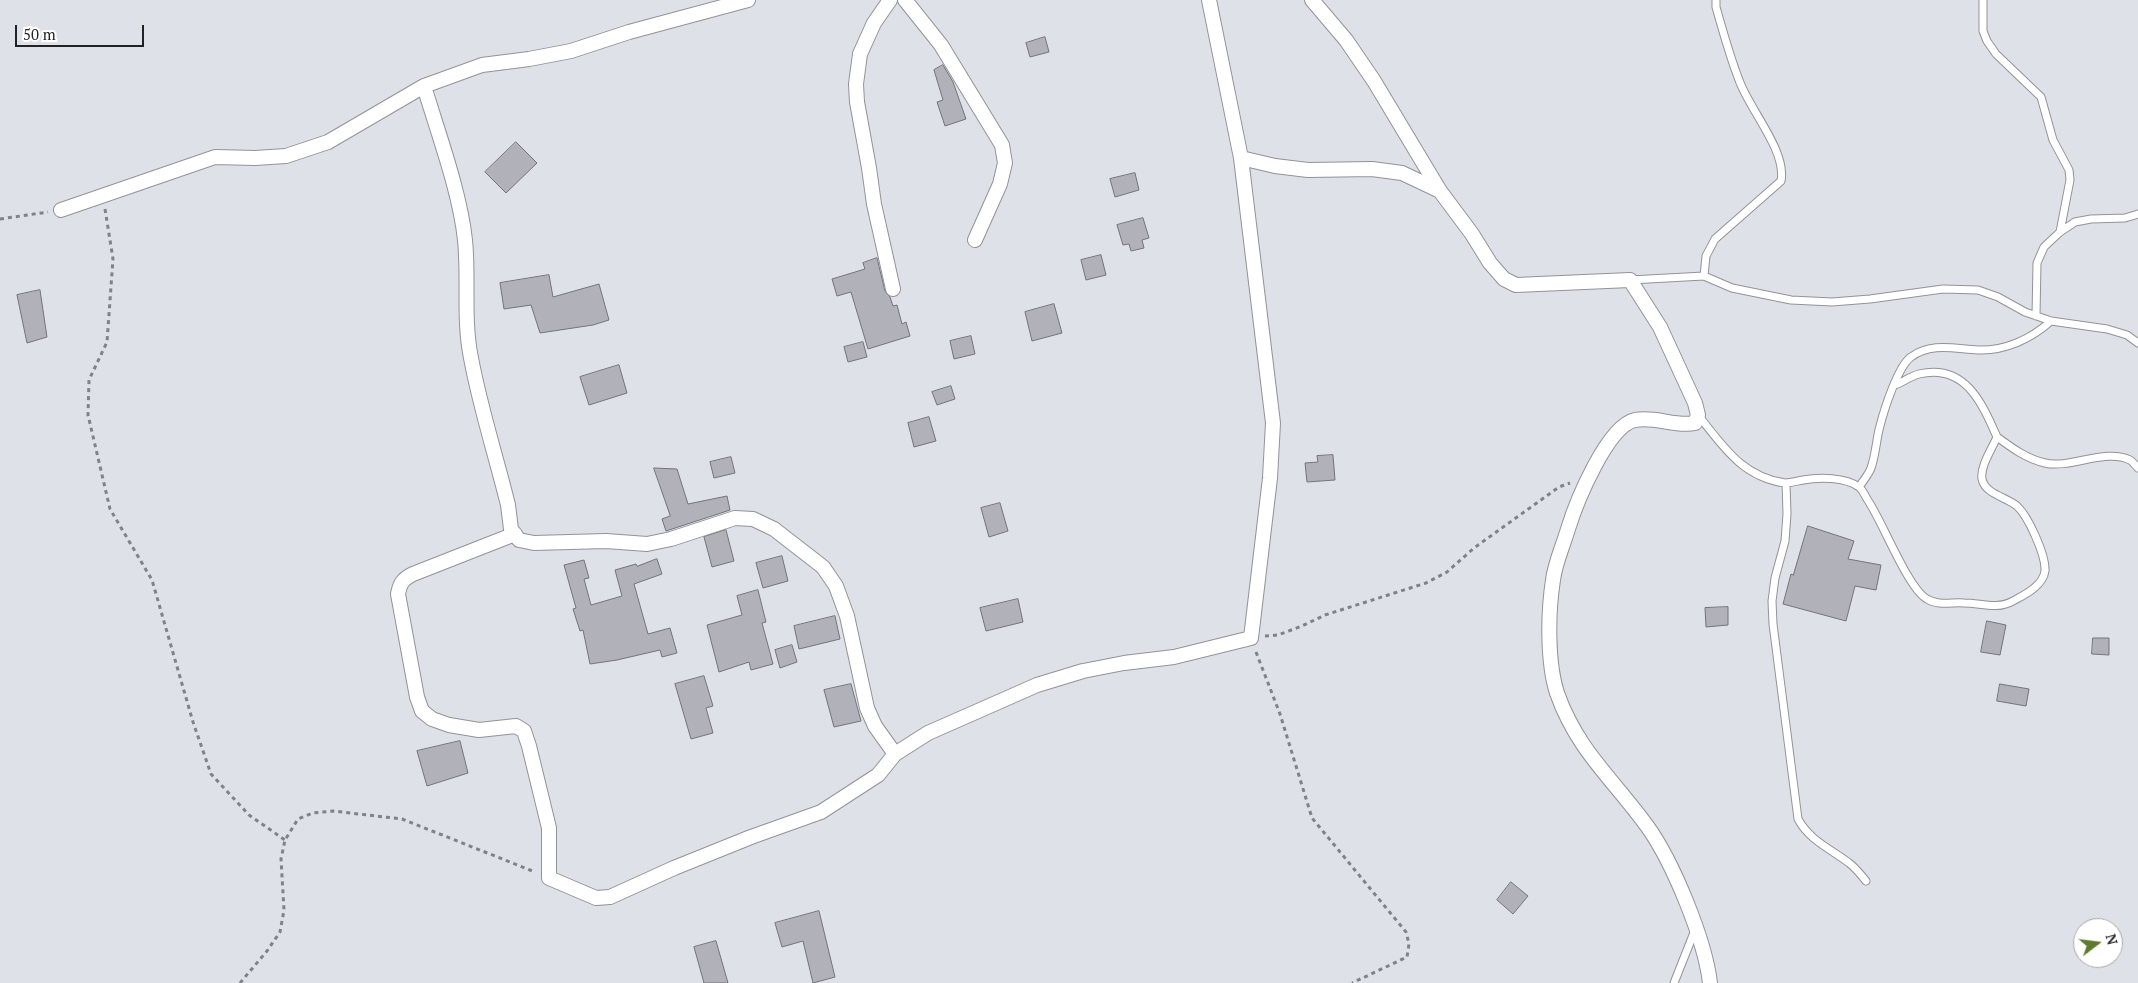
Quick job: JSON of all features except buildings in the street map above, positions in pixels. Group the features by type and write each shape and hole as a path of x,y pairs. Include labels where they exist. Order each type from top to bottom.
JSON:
{"street":[{"path":"61,210 215,156 254,158 286,156 328,142 424,86 482,65 571,51 629,32 748,0"},
{"path":"890,0 874,23 860,54 856,102 870,168 874,204 893,288"},
{"path":"905,0 941,45 1002,145 1006,163 1000,184 975,240"},
{"path":"515,534 413,574 404,579 399,585 398,594 417,697 422,710 432,720 479,730 516,726 524,731 549,828 550,878 596,898 610,897 725,847 821,812 878,775 895,754 950,723 1037,685 1083,671 1124,663 1174,657 1251,638 1270,478 1273,423 1241,158 1209,0"},
{"path":"1312,0 1346,40 1374,81 1440,190 1472,234 1490,263 1504,279 1516,285 1630,280 1660,327 1695,403 1698,415 1695,422 1682,425 1648,419 1633,420 1620,428 1590,476 1574,512 1553,579 1549,649 1557,691 1574,734 1598,768 1625,797 1648,828 1662,852 1696,929 1710,983"},
{"path":"424,86 458,203 465,238 467,270 466,310 470,357 506,498 511,529 519,540 534,543 606,541 647,544 671,539 735,518 753,519 774,529 823,567 836,586 847,616 866,708 875,726 895,754"},
{"path":"1241,158 1275,166 1308,170 1372,169 1402,173 1440,190"}],"lane":[{"path":"1704,276 1706,256 1715,239 1781,181 1783,173 1773,145 1739,82 1716,7 1716,0"},
{"path":"1983,0 1983,30 1987,41 1996,54 2041,97 2053,140 2069,170 2070,180 2060,232"},
{"path":"2036,316 2037,263 2044,246 2075,222 2091,219 2125,218 2138,214"},
{"path":"1630,280 1704,276 1732,288 1791,300 1832,302 1943,289 1978,290 2050,321 2107,329 2127,335 2138,343"},
{"path":"1859,487 1871,470 1880,427 1900,370 1911,357 1928,349 1952,347 1978,350 1998,349 2020,342 2037,333 2050,321"},
{"path":"1895,386 1917,374 1933,371 1945,373 1963,381 1983,405 1997,437 2028,457 2046,463 2062,464 2112,457 2130,460 2138,468"},
{"path":"1698,415 1738,463 1760,477 1786,483 1828,478 1859,487 1872,505 1915,587 1928,600 1941,603 1995,606 2010,603 2040,582 2045,572 2043,557 2027,518 2008,500 1996,495 1985,486 1982,480 1982,472 1997,437"},
{"path":"1786,483 1788,514 1785,541 1775,578 1772,601 1773,624 1798,819 1805,831 1852,865 1866,881"},
{"path":"1674,983 1696,929"}],"path":[{"path":"103,194 113,259 107,342 89,380 88,415 110,509 152,580 193,722 211,774 249,815 285,840"},
{"path":"0,219 61,210"},
{"path":"1352,983 1407,957 1409,944 1406,932 1312,818 1280,714 1251,638 1278,635 1325,615 1426,583 1447,572 1474,548 1559,487 1590,476"},
{"path":"240,983 280,932 284,910 281,859 285,840 298,820 313,813 333,810 402,819 550,878"}]}
